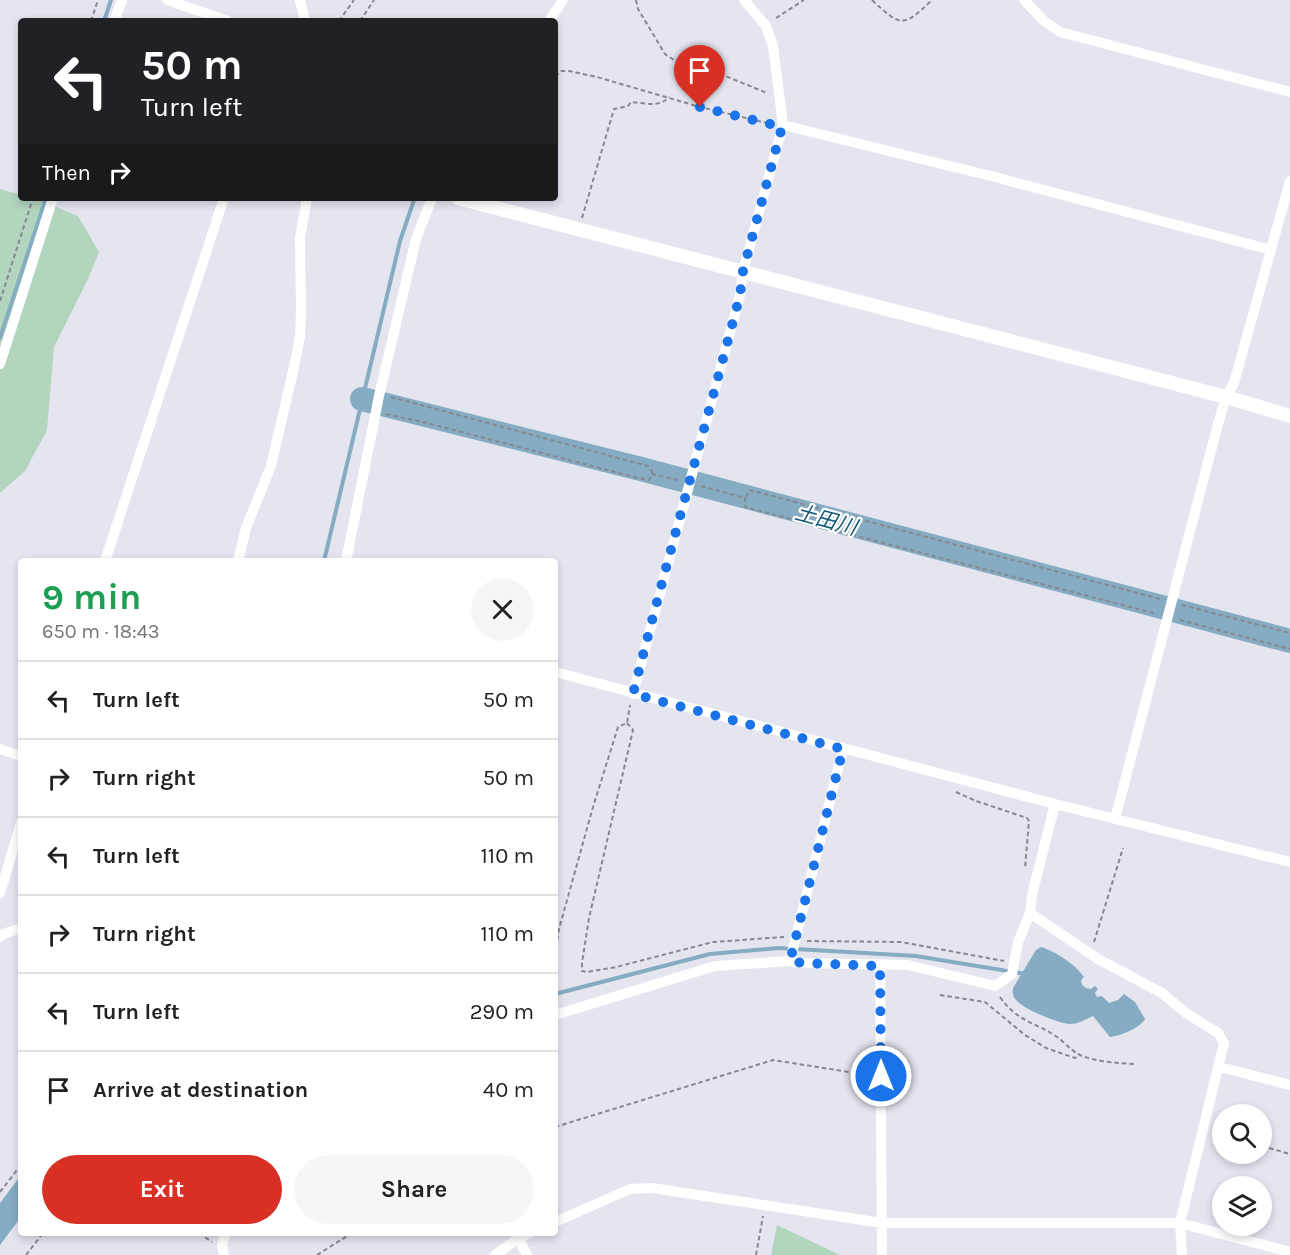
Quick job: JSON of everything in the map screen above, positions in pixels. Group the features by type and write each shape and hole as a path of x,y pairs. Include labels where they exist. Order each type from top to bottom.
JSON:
{"street":[{"path":"115,18 122,0"},
{"path":"167,0 219,18"},
{"path":"300,0 304,18"},
{"path":"551,18 563,0"},
{"path":"633,694 688,483 701,445 740,295 743,271 783,126 776,61 766,26 744,0"},
{"path":"1024,0 1044,21 1060,32 1290,92"},
{"path":"783,126 994,177 1271,250"},
{"path":"1115,819 1226,398 1234,383 1290,181"},
{"path":"0,364 52,201"},
{"path":"106,558 223,201"},
{"path":"239,558 246,528 271,466 300,337 300,238 306,201"},
{"path":"347,558 384,396 416,239 431,201"},
{"path":"470,201 1290,416"},
{"path":"558,673 1055,804 1290,862"},
{"path":"0,749 18,755"},
{"path":"790,961 843,749"},
{"path":"558,1013 699,969 790,961 880,966 908,965 995,986 1012,974 1023,925 1030,913 1032,895 1055,804"},
{"path":"0,892 18,833"},
{"path":"1030,913 1089,953 1146,984 1218,1033 1224,1043 1220,1067 1180,1223 1182,1255"},
{"path":"0,938 3,934 18,929"},
{"path":"880,966 882,1255"},
{"path":"1220,1067 1290,1085"},
{"path":"558,1221 610,1196 639,1187 882,1223 1180,1223 1290,1252"},
{"path":"224,1255 222,1245 225,1236"},
{"path":"495,1255 516,1236 527,1255"}],"path":[{"path":"92,18 98,0"},
{"path":"341,18 354,0"},
{"path":"362,18 374,0"},
{"path":"636,0 638,9 665,54 674,60 718,73 770,94 779,94"},
{"path":"766,26 804,0"},
{"path":"872,0 891,17 906,21 913,18 932,0"},
{"path":"558,74 569,71 597,77 783,126"},
{"path":"579,229 614,109 628,106 631,102 656,105 665,102 669,97"},
{"path":"0,301 32,201"},
{"path":"379,414 427,423 634,477 649,480 652,474 648,466 384,396"},
{"path":"652,474 745,498"},
{"path":"1290,633 750,490 745,498 745,507 1290,649"},
{"path":"627,723 633,694"},
{"path":"627,723 633,730 589,918 582,971 616,967 713,942 788,937 801,941 912,944 980,955 1005,961 1014,966"},
{"path":"558,935 607,760 618,727 627,723"},
{"path":"953,790 1029,820 1025,877"},
{"path":"1089,953 1113,886 1123,848"},
{"path":"995,986 1001,999 1020,1018 1053,1034 1079,1054 1105,1061 1136,1064"},
{"path":"940,995 985,1002 1025,1035 1046,1048 1075,1058 1079,1054"},
{"path":"558,1126 773,1060 881,1076"},
{"path":"1272,1149 1290,1154"},
{"path":"0,1192 18,1170"},
{"path":"756,1255 765,1206"},
{"path":"26,1255 41,1236"},
{"path":"317,1255 347,1236"}],"green space":[{"path":"0,189 18,194 18,201 42,201 78,216 99,252 54,347 47,430 25,471 0,493"},
{"path":"777,1225 840,1255 771,1255"}],"water":[{"path":"1041,947 1071,963 1084,977 1081,980 1084,987 1091,989 1095,986 1098,989 1095,993 1097,997 1102,996 1109,1003 1118,1000 1124,994 1135,1002 1145,1019 1129,1031 1110,1037 1093,1016 1070,1024 1021,1005 1014,996 1013,988 1036,950"},
{"path":"18,1179 18,1221 0,1245 0,1203"}],"waterway":[{"path":"105,18 111,0"},
{"path":"0,338 45,201"},
{"path":"325,558 400,241 414,201"},
{"name":"土田川","path":"362,399 641,469 1290,641"},
{"path":"558,993 710,954 778,948 916,956 1026,974"}],"route":[{"path":"700,107 782,127 743,271 740,295 701,445 688,483 633,694 843,749 790,961 880,966 881,1076"}]}
